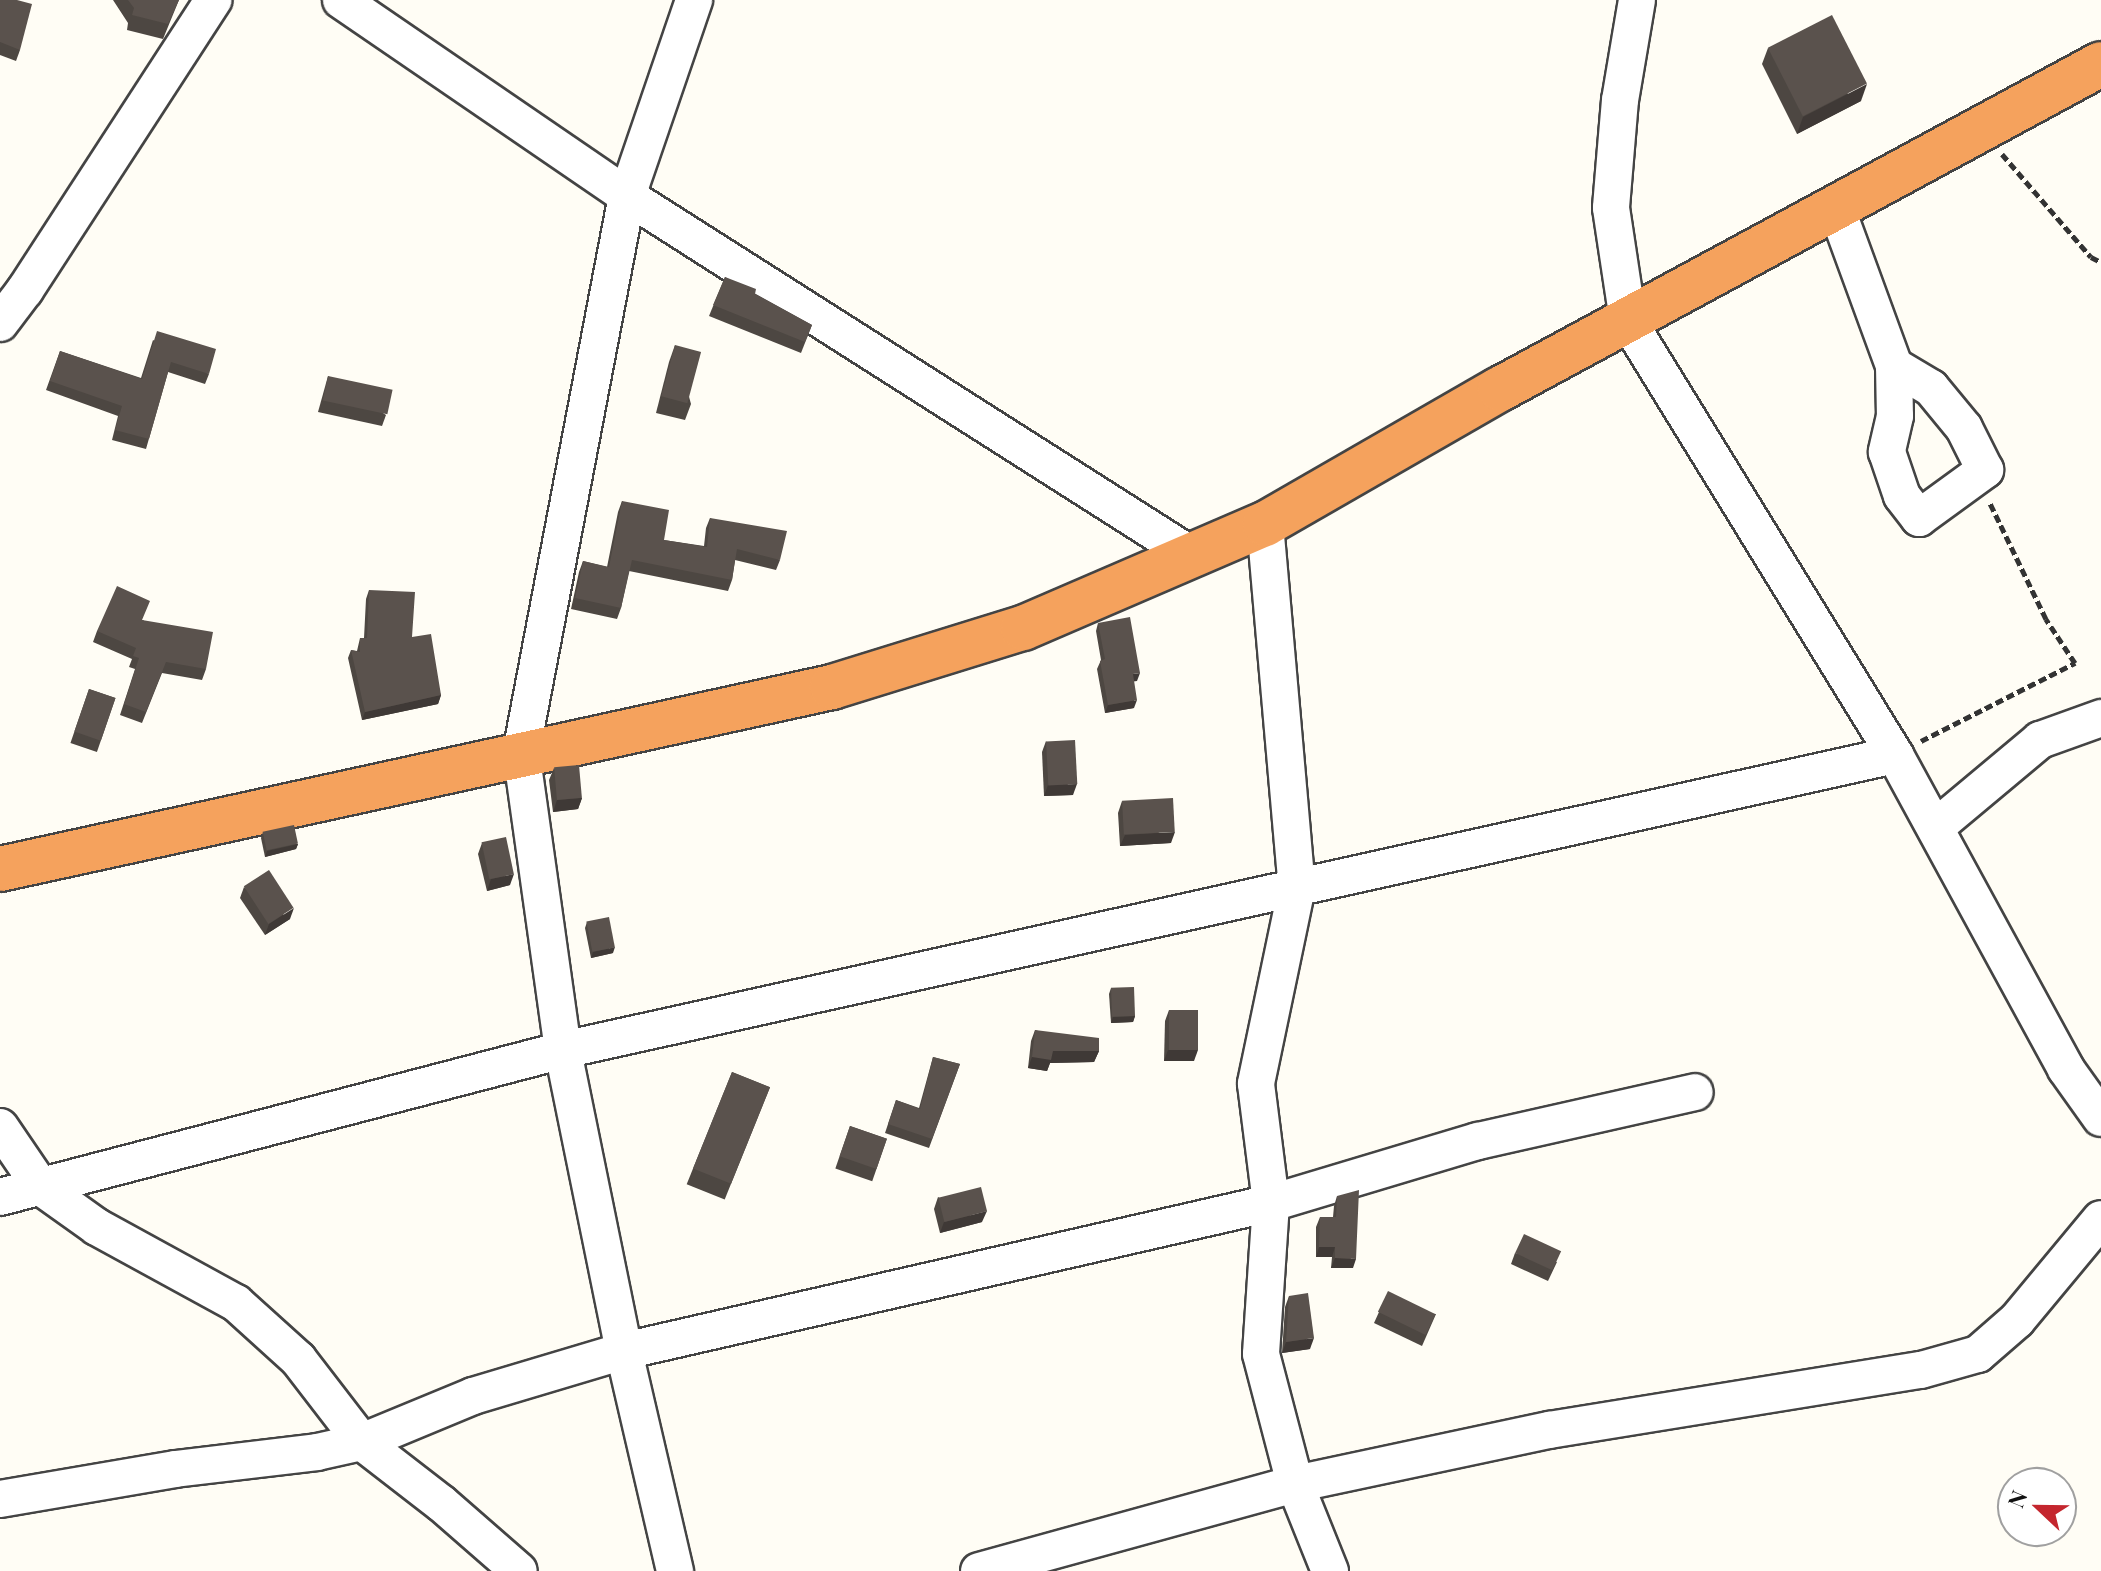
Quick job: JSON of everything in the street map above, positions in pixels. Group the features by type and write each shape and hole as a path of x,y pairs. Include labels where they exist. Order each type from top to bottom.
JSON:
{"highway":[{"path":"0,869 832,687 1023,628 1265,524 1500,389 1837,210 2101,64"}],"street":[{"path":"0,323 25,290 213,0"},
{"path":"341,0 627,196 1194,557"},
{"path":"675,1571 624,1351 563,1050 521,753 627,196 694,0"},
{"path":"1637,0 1620,100 1611,208 1628,321 1895,755 2066,1069 2101,1118"},
{"path":"1837,210 1894,366 1895,416 1887,452 1902,496 1919,518 1985,470 1964,428 1931,388 1894,366"},
{"path":"1265,524 1297,887 1256,1084 1271,1203 1261,1354 1295,1484 1330,1571"},
{"path":"1936,827 2040,740 2101,718"},
{"path":"0,1197 563,1050 1895,755"},
{"path":"0,1499 175,1469 317,1452 362,1442 473,1396 624,1351 1271,1203 1478,1141 1695,1092"},
{"path":"0,1127 41,1187 97,1227 236,1303 298,1359 362,1442 441,1503 519,1571"},
{"path":"979,1571 1295,1484 1549,1430 1921,1370 1978,1354 2017,1320 2101,1219"}],"path":[{"path":"1984,130 2091,257 2101,262"},
{"path":"1895,755 2075,663 2046,619 1989,502 1985,470"}],"building":[{"path":"0,0 32,4 20,50 0,42"},
{"path":"128,0 179,0 168,24 132,15 134,8"},
{"path":"1832,15 1867,84 1803,116 1768,48"},
{"path":"725,277 756,289 755,294 812,325 805,342 713,305"},
{"path":"157,331 216,349 209,374 171,362 149,439 115,430 122,406 50,381 60,351 142,379"},
{"path":"675,345 701,352 687,403 661,396"},
{"path":"328,376 393,390 387,414 323,400"},
{"path":"622,501 669,510 664,540 707,547 710,518 787,531 780,560 737,549 732,580 632,560 621,608 575,598 583,561 609,567"},
{"path":"117,586 150,601 142,620 213,632 206,669 166,662 146,712 124,704 139,658 133,656 136,648 97,631"},
{"path":"369,590 415,592 412,637 431,634 441,695 365,712 351,650 360,652 360,638 367,638"},
{"path":"1130,617 1140,673 1133,674 1137,700 1108,705 1100,661 1105,659 1098,623"},
{"path":"89,689 115,698 101,741 74,732"},
{"path":"1075,740 1077,784 1048,785 1046,742"},
{"path":"579,765 582,798 557,800 554,767"},
{"path":"1173,798 1175,832 1124,835 1122,801"},
{"path":"294,825 298,844 267,850 263,832"},
{"path":"506,837 514,874 489,879 482,842"},
{"path":"269,870 294,908 268,924 244,886"},
{"path":"609,917 615,947 592,952 586,921"},
{"path":"1134,987 1135,1016 1112,1017 1111,988"},
{"path":"1169,1010 1198,1010 1198,1050 1169,1050"},
{"path":"1035,1030 1099,1038 1099,1051 1053,1051 1051,1060 1032,1057"},
{"path":"933,1057 960,1064 932,1139 888,1124 896,1100 920,1109"},
{"path":"732,1072 770,1087 731,1184 693,1168"},
{"path":"850,1126 887,1139 876,1169 840,1156"},
{"path":"981,1187 987,1211 944,1222 938,1198"},
{"path":"1359,1190 1356,1259 1335,1258 1335,1247 1319,1247 1320,1217 1336,1217 1337,1196"},
{"path":"1524,1234 1561,1251 1552,1270 1515,1253"},
{"path":"1388,1291 1436,1314 1426,1335 1378,1312"},
{"path":"1308,1293 1314,1338 1286,1342 1289,1296"}]}
